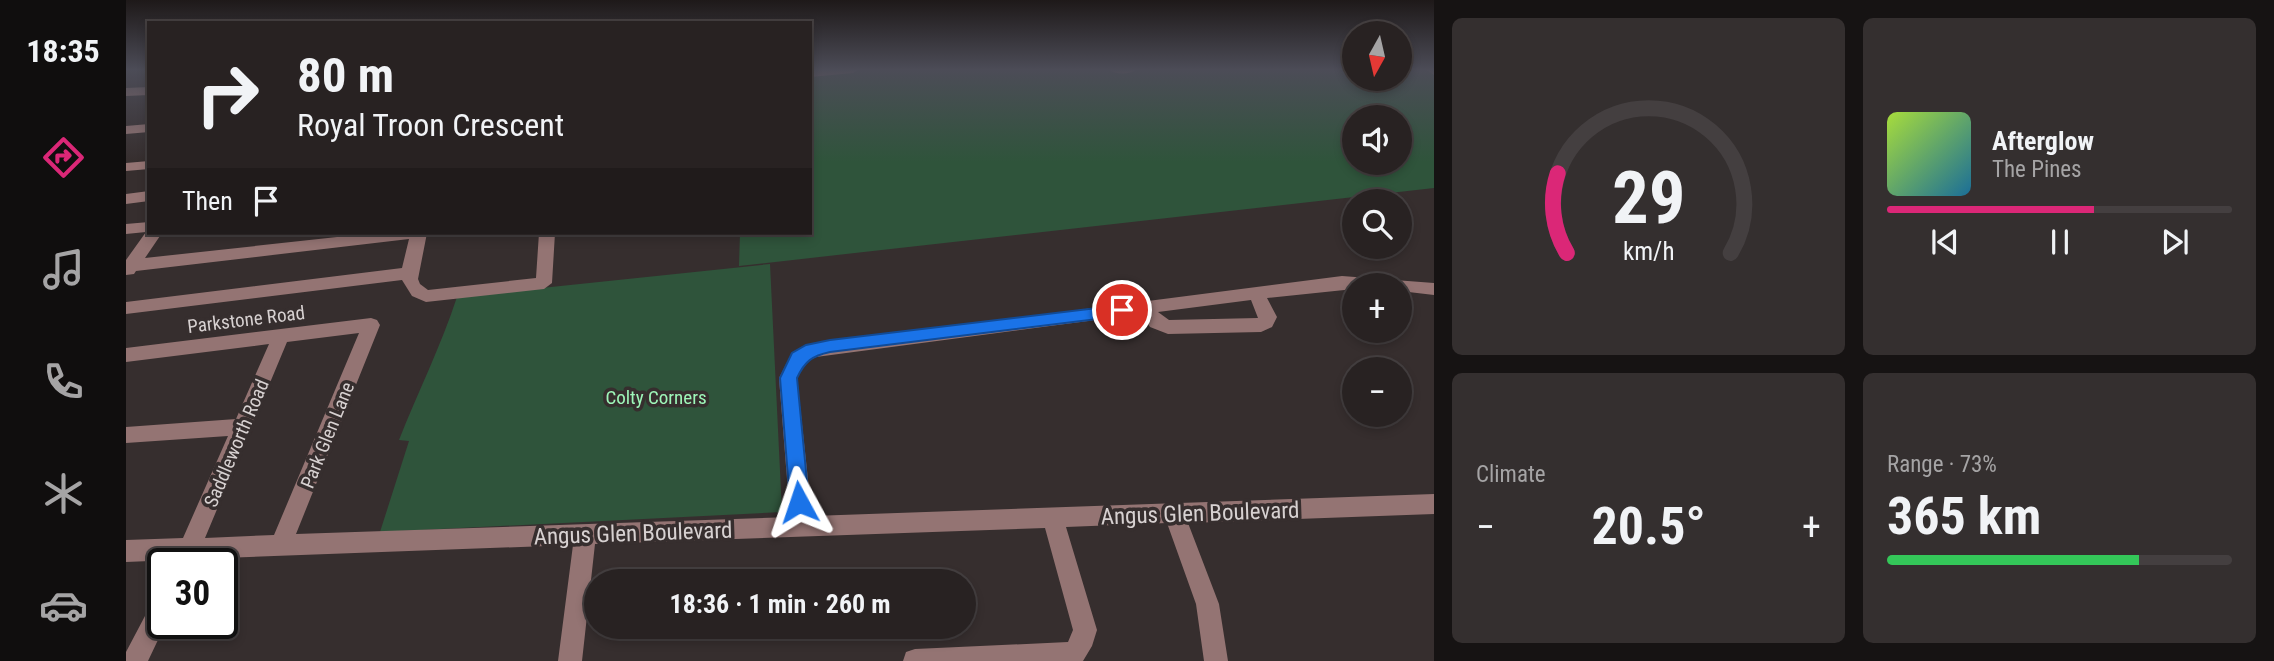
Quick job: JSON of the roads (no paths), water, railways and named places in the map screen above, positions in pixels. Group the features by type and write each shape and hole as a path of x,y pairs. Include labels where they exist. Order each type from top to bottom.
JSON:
{"street":[{"path":"126,130 147,128"},
{"path":"126,167 147,165"},
{"path":"126,199 147,196"},
{"path":"126,229 147,227"},
{"path":"128,268 153,235"},
{"path":"128,268 291,240 382,235"},
{"path":"419,235 410,273 411,288 426,296 544,283 547,235"},
{"path":"126,308 410,273"},
{"path":"802,527 788,378 798,358 811,350 1342,283"},
{"path":"1412,286 1434,289"},
{"path":"1145,307 1156,322 1168,327 1261,325 1268,317 1257,294"},
{"name":"Parkstone Road","path":"126,355 371,325"},
{"name":"Park Glen Lane","path":"281,545 371,325"},
{"name":"Saddleworth Road","path":"190,548 281,336"},
{"path":"126,435 242,427"},
{"name":"Angus Glen Boulevard","path":"238,550 281,545 1434,504"},
{"path":"1173,514 1207,596 1214,631 1216,661"},
{"path":"915,661 1074,654 1080,647 1085,630 1052,516"},
{"path":"570,661 585,536"},
{"name":"Angus Glen Boulevard","path":"126,551 147,553"},
{"path":"135,661 147,637"}],"park label":[{"name":"Colty Corners","path":"656,397"}]}
